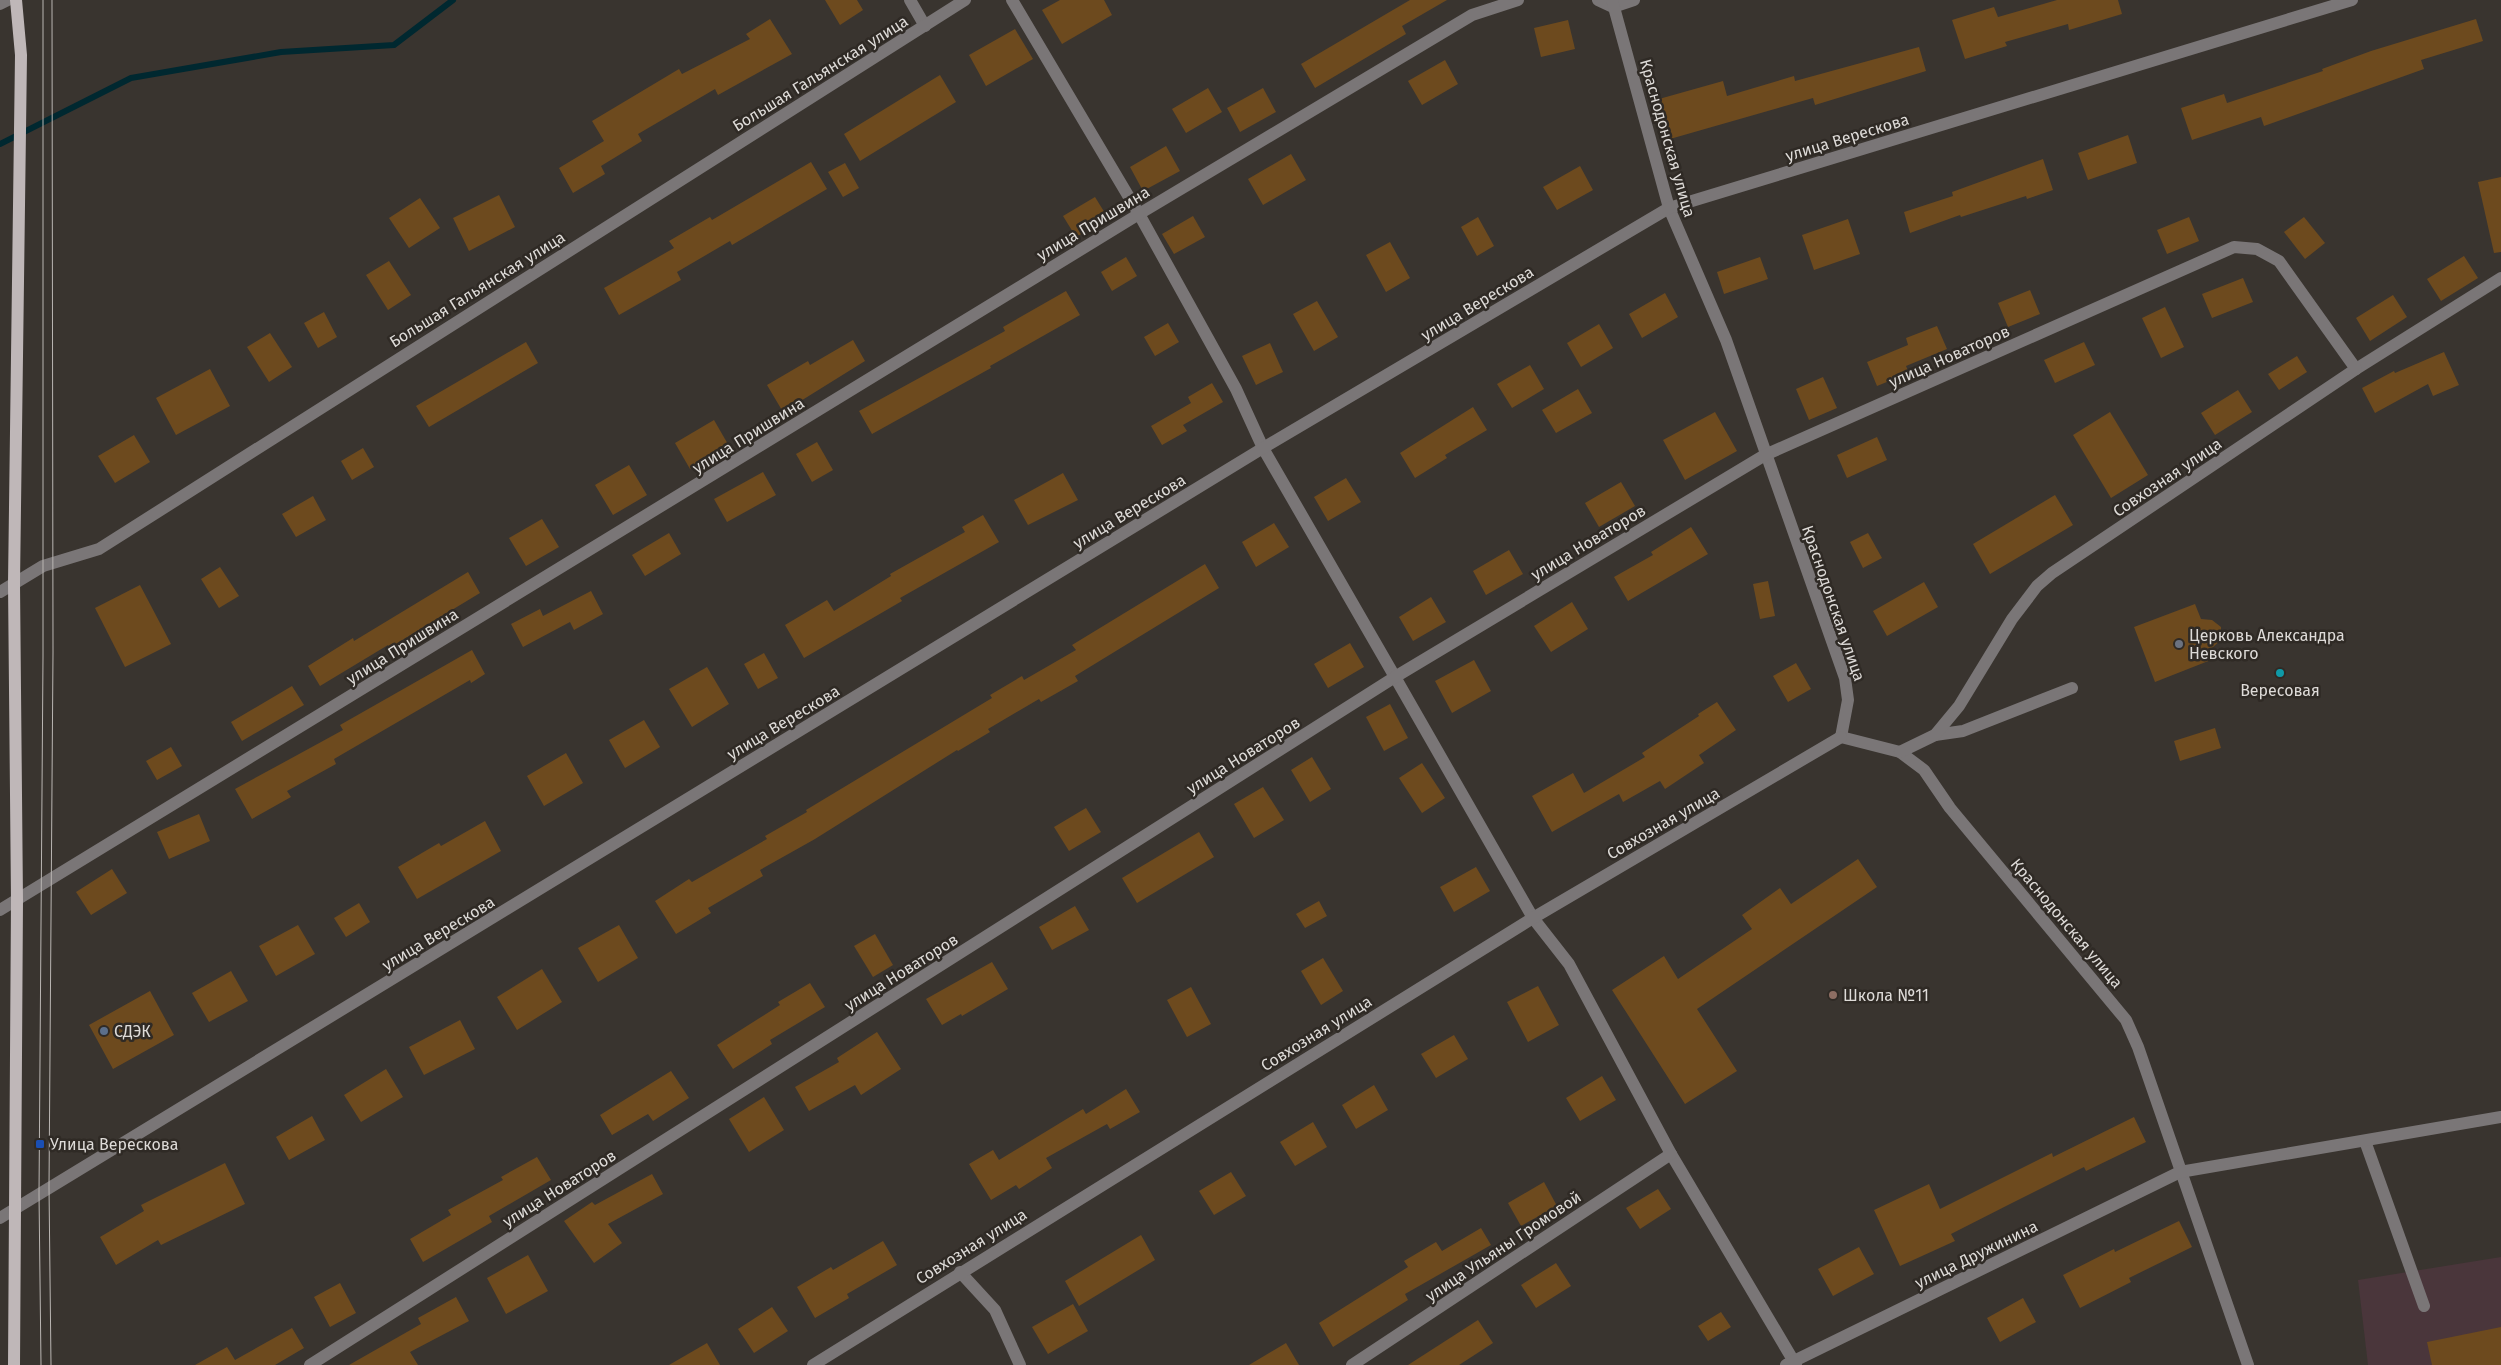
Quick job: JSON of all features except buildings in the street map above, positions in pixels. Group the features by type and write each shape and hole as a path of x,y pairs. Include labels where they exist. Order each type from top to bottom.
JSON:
{"main road":[{"path":"14,1365 17,900 14,583 20,55 16,0"}],"street":[{"path":"0,4 8,0"},
{"path":"910,0 925,26"},
{"name":"Большая Гальянская улица","path":"0,592 43,566 99,549 965,0"},
{"path":"1012,0 1139,214 1236,389 1264,448 1395,678 1534,918 1569,964 1671,1154 1792,1364"},
{"name":"улица Пришвина","path":"0,910 1139,214 1472,15 1518,0"},
{"path":"1598,0 1613,3 1634,0"},
{"name":"улица Верескова","path":"0,1218 1264,448 1669,208 2352,0"},
{"name":"Краснодонская улица","path":"1613,3 1669,208 1726,340 1845,678 1848,700 1841,737 1900,752 1924,770 1950,808 2126,1020 2138,1047 2248,1365"},
{"name":"улица Новаторов","path":"318,1363 1395,678 1765,455 2234,247 2257,249 2279,261 2356,369"},
{"name":"Совхозная улица","path":"1900,752 1935,735 1959,706 2012,619 2037,586 2052,573 2356,369 2501,278"},
{"path":"1935,735 1963,731 2072,688"},
{"name":"Совхозная улица","path":"813,1365 960,1272 1534,918 1841,737"},
{"name":"улица Дружинина","path":"1792,1364 2180,1172 2501,1116"},
{"path":"2365,1141 2424,1306"},
{"name":"улица Ульяны Громовой","path":"1352,1365 1671,1154"},
{"path":"960,1272 995,1310 1020,1365"}],"shaded area":[{"path":"2501,1257 2501,1365 2368,1365 2358,1280"}],"waterway":[{"path":"0,144 131,78 281,52 394,45 453,0"}],"tram line":[{"path":"41,1365 39,1194 43,656 43,0"},
{"path":"51,1365 49,1187 53,652 52,0"}],"place":[{"name":"Церковь Александра Невского","path":"2179,644"},
{"name":"Вересовая","path":"2280,673"},
{"name":"Школа №11","path":"1833,995"},
{"name":"СДЭК","path":"104,1031"},
{"name":"Улица Верескова","path":"40,1144"}]}
